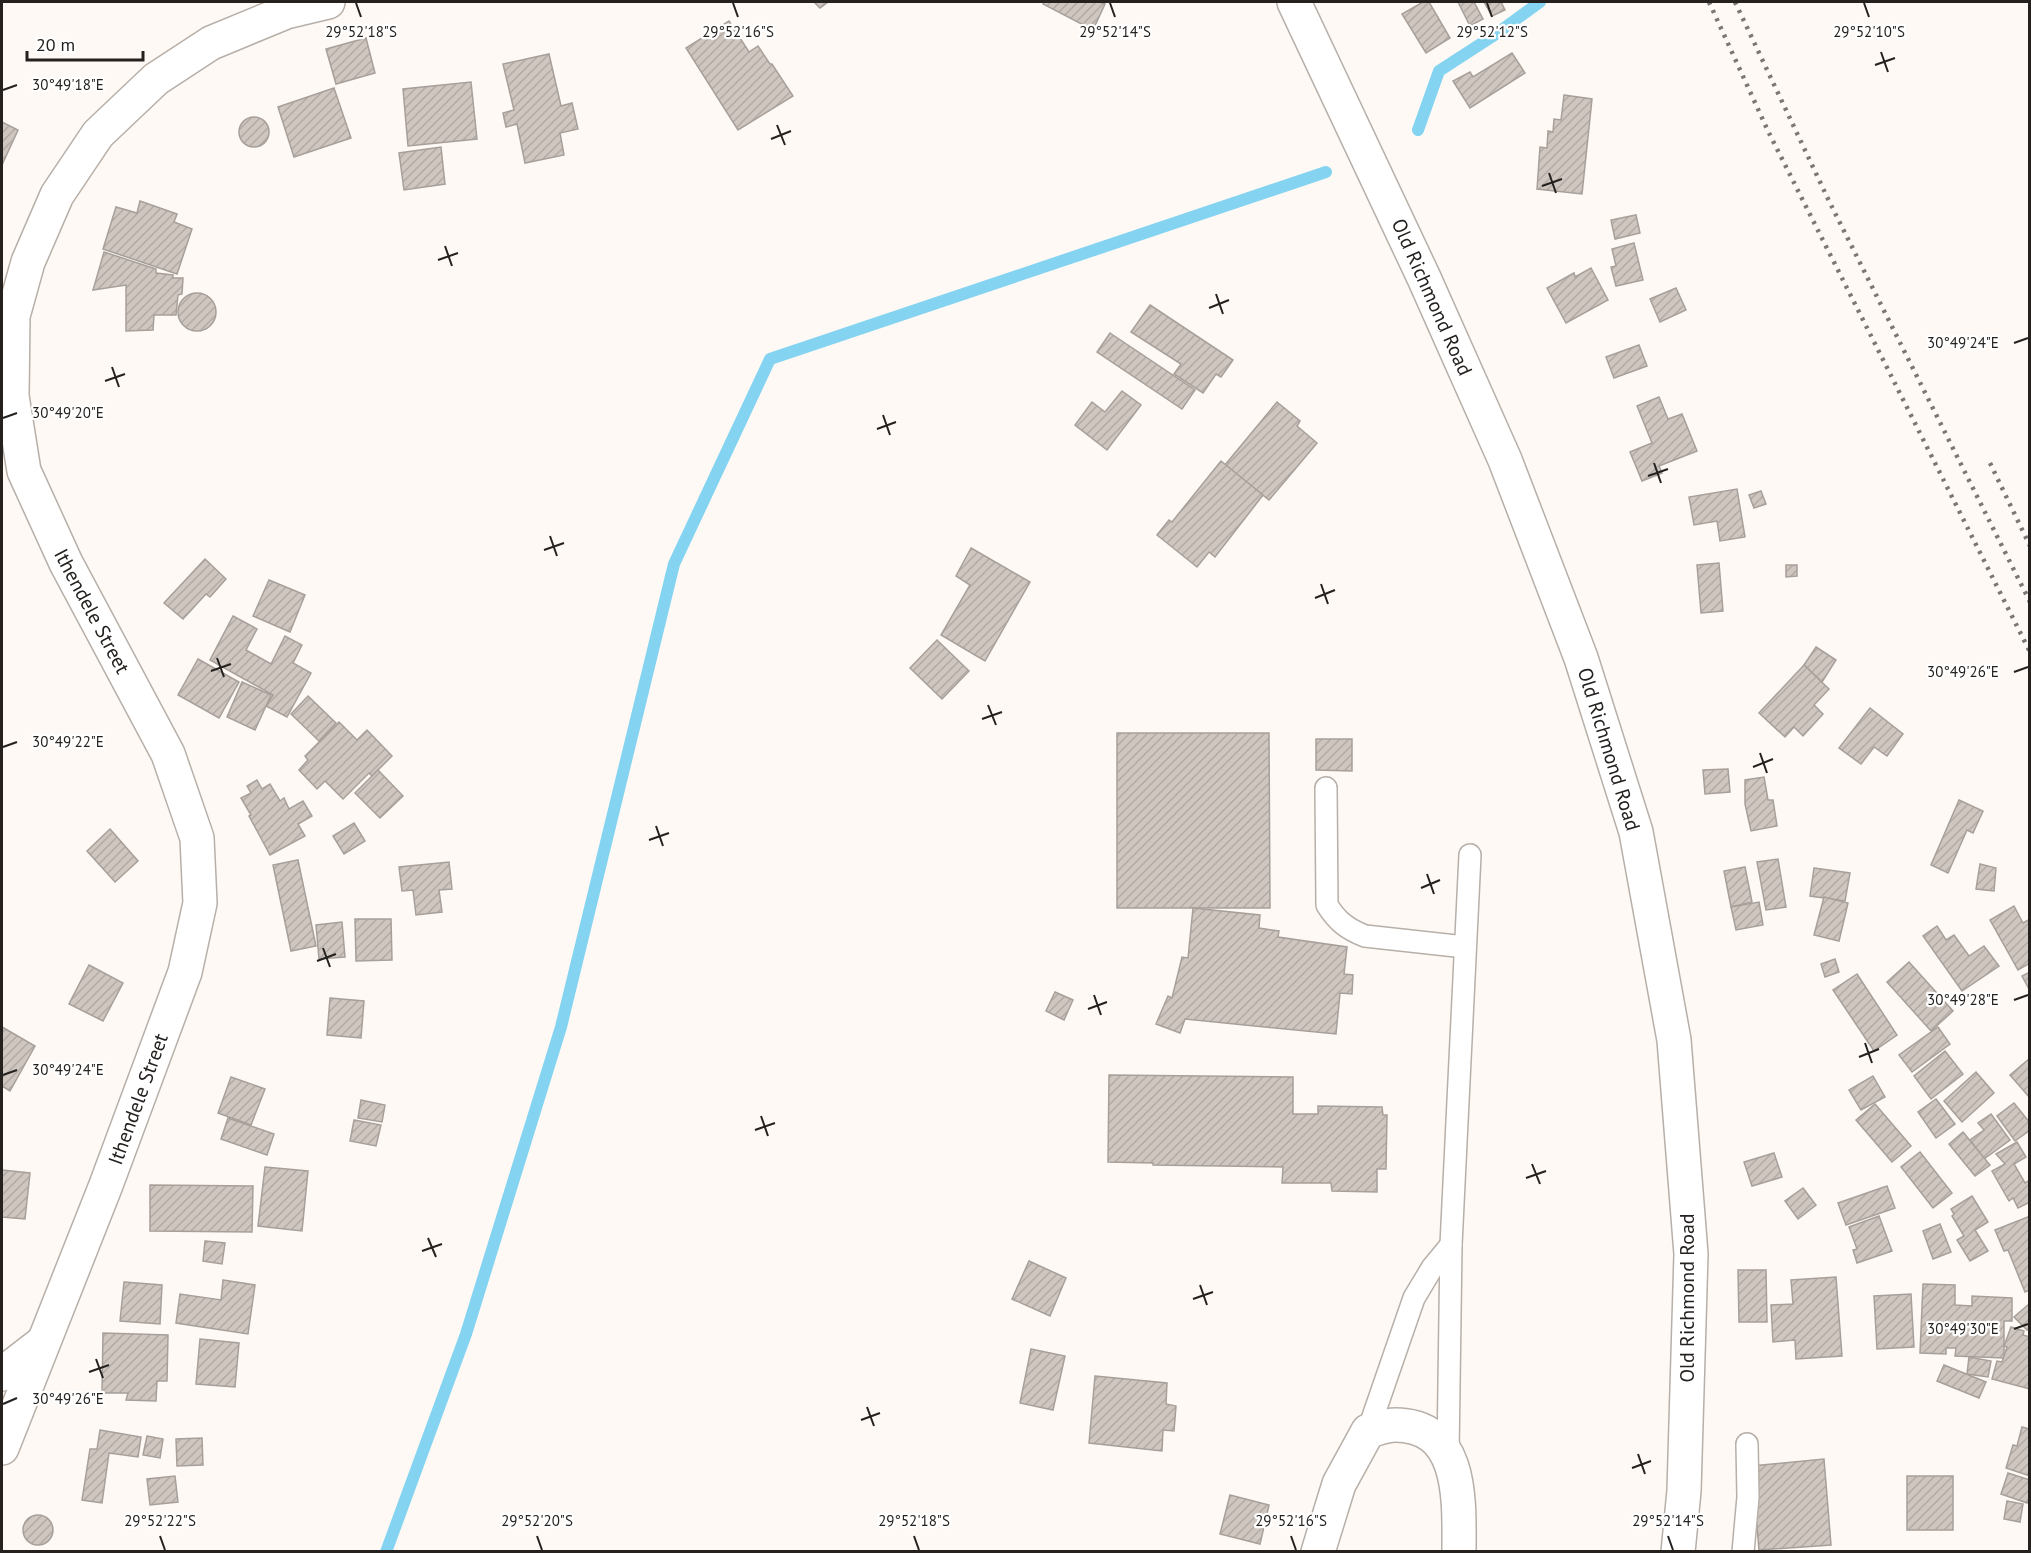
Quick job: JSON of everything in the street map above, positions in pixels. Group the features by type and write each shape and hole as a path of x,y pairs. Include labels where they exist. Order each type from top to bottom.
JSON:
{"street":[{"name":"Ithendele Street","path":"2,1448 106,1185 185,972 200,903 197,838 168,754 66,563 24,471 12,396 13,316 28,262 57,195 98,134 156,79 211,43 286,12 328,2"},
{"name":"Old Richmond Road","path":"1294,2 1424,278 1505,460 1581,658 1636,832 1674,1040 1691,1254 1684,1491 1678,1551"},
{"path":"2,1374 42,1343"},
{"path":"1318,1551 1339,1484 1368,1431 1393,1425 1418,1427 1429,1434 1448,1454 1459,1494 1459,1551"}],"lane":[{"path":"1326,789 1327,905 1336,919 1351,931 1365,936 1465,947"},
{"path":"1448,1454 1451,1245 1470,855"},
{"path":"1368,1431 1414,1298 1432,1268 1451,1245"},
{"path":"1743,1551 1748,1497 1747,1444"}],"building":[{"path":"814,2 828,2 820,8"},
{"path":"1044,2 1099,2 1105,4 1093,30 1043,4"},
{"path":"1423,2 1429,2 1450,38 1426,53 1402,14"},
{"path":"1458,2 1474,2 1483,19 1470,26"},
{"path":"1484,2 1501,2 1505,10 1492,16"},
{"path":"729,21 749,52 758,46 793,96 738,130 686,48"},
{"path":"366,38 375,73 336,84 326,49"},
{"path":"1512,53 1525,73 1470,108 1453,81 1470,72 1473,77"},
{"path":"549,54 561,106 572,103 578,129 560,133 564,155 525,163 517,124 506,127 503,113 514,110 503,64"},
{"path":"471,82 477,139 408,146 403,89"},
{"path":"334,88 351,138 294,157 278,107"},
{"path":"1564,95 1592,99 1582,194 1537,189 1540,147 1547,148 1548,131 1553,132 1554,119 1561,120"},
{"path":"254,117 265,121 269,132 265,143 254,147 243,143 239,132 243,121"},
{"path":"2,122 18,130 2,165"},
{"path":"441,147 445,184 404,190 399,153"},
{"path":"140,201 177,214 174,222 192,229 177,274 103,249 116,207 137,213"},
{"path":"1636,215 1640,233 1615,239 1611,220"},
{"path":"1634,243 1643,280 1616,286 1611,267 1616,266 1612,249"},
{"path":"104,252 156,269 156,273 173,275 173,278 183,278 182,294 178,295 176,315 154,315 153,330 126,331 126,285 93,290"},
{"path":"1591,268 1608,300 1566,323 1547,288 1574,273 1575,277"},
{"path":"1676,288 1686,310 1660,322 1650,299"},
{"path":"197,293 211,298 216,312 211,326 197,331 183,326 178,312 183,298"},
{"path":"1150,305 1233,360 1221,377 1216,374 1203,393 1174,374 1181,364 1131,332"},
{"path":"1110,333 1195,390 1182,409 1097,352"},
{"path":"1639,345 1647,366 1614,378 1606,357"},
{"path":"1122,391 1141,405 1107,450 1075,425 1092,402 1105,412"},
{"path":"1659,397 1668,419 1682,414 1697,451 1659,466 1662,473 1642,481 1630,452 1652,443 1637,406"},
{"path":"1277,402 1300,421 1297,426 1317,443 1269,500 1225,465"},
{"path":"1221,461 1263,495 1215,557 1209,552 1197,567 1157,535 1169,520 1172,522"},
{"path":"1737,489 1745,537 1720,541 1717,521 1694,525 1689,497"},
{"path":"1761,491 1766,504 1754,508 1749,495"},
{"path":"971,548 1030,582 985,661 941,635 970,585 956,576"},
{"path":"205,559 226,579 210,597 206,594 183,619 164,603"},
{"path":"1719,563 1723,611 1701,613 1697,565"},
{"path":"1786,565 1797,565 1797,576 1786,577"},
{"path":"269,580 305,595 290,632 253,616"},
{"path":"233,616 257,629 246,650 271,664 285,636 302,645 293,663 311,673 287,717 266,706 273,695 210,660"},
{"path":"937,640 969,671 942,699 910,668"},
{"path":"1816,647 1836,660 1822,682 1804,665"},
{"path":"198,659 239,682 219,718 178,695"},
{"path":"1804,665 1829,689 1814,705 1823,714 1803,736 1794,727 1785,737 1759,713"},
{"path":"242,682 271,695 255,730 227,717"},
{"path":"308,696 336,723 319,741 291,714"},
{"path":"1870,708 1903,734 1887,756 1874,747 1861,764 1839,748"},
{"path":"339,722 357,740 367,730 392,756 372,776 369,773 343,799 325,781 317,789 299,770 308,760 305,756"},
{"path":"1117,733 1269,733 1270,908 1117,908"},
{"path":"1316,739 1352,739 1352,771 1316,770"},
{"path":"1728,769 1730,792 1705,794 1703,770"},
{"path":"378,770 403,796 380,818 355,793"},
{"path":"1764,777 1768,800 1773,800 1777,826 1751,831 1745,804 1745,780"},
{"path":"257,780 262,789 270,784 280,801 284,798 289,809 303,801 312,816 298,824 305,836 270,855 241,798 251,793 247,786"},
{"path":"1959,800 1983,811 1973,833 1967,830 1948,873 1931,865"},
{"path":"354,823 365,841 344,854 333,836"},
{"path":"110,829 138,861 115,882 87,851"},
{"path":"1778,859 1786,907 1766,910 1757,862"},
{"path":"298,860 316,946 291,951 273,865"},
{"path":"449,862 452,889 439,890 442,912 416,915 413,890 402,891 399,867"},
{"path":"1980,864 1996,868 1994,891 1976,889"},
{"path":"1745,867 1752,902 1731,907 1724,871"},
{"path":"1814,868 1850,873 1845,901 1810,896"},
{"path":"1824,897 1848,903 1839,941 1814,935"},
{"path":"1759,902 1763,925 1736,930 1731,907"},
{"path":"2014,906 2023,923 2030,919 2030,963 2018,970 1990,920"},
{"path":"1193,908 1260,915 1259,928 1279,931 1278,937 1347,947 1344,974 1353,975 1352,994 1340,993 1336,1034 1185,1019 1180,1033 1156,1024 1168,996 1172,998 1182,957 1188,958"},
{"path":"355,919 391,919 392,960 356,961"},
{"path":"342,922 345,957 319,959 316,925"},
{"path":"1937,926 1946,940 1954,935 1969,956 1984,946 1999,966 1962,991 1923,936"},
{"path":"1835,959 1839,972 1825,977 1821,964"},
{"path":"1909,962 1953,1011 1931,1031 1887,982"},
{"path":"89,965 123,983 103,1021 69,1004"},
{"path":"2030,972 2030,991 2022,976"},
{"path":"1857,974 1897,1035 1874,1051 1833,990"},
{"path":"1055,992 1073,1000 1064,1020 1046,1011"},
{"path":"330,998 364,1001 361,1038 327,1035"},
{"path":"2,1027 35,1046 10,1091 2,1086"},
{"path":"1938,1027 1950,1044 1912,1072 1899,1055"},
{"path":"1945,1051 1963,1074 1931,1099 1914,1076"},
{"path":"2030,1058 2030,1098 2010,1075"},
{"path":"1976,1072 1994,1093 1962,1122 1944,1101"},
{"path":"1109,1075 1293,1077 1293,1114 1318,1114 1318,1106 1382,1107 1383,1115 1387,1115 1386,1169 1377,1169 1377,1192 1332,1191 1331,1183 1282,1183 1283,1167 1108,1162"},
{"path":"1873,1076 1885,1097 1861,1110 1849,1090"},
{"path":"231,1077 265,1089 251,1125 218,1113"},
{"path":"1936,1099 1955,1124 1936,1138 1918,1112"},
{"path":"361,1100 385,1105 382,1122 358,1118"},
{"path":"2014,1103 2030,1123 2030,1130 2015,1141 1997,1116"},
{"path":"1875,1104 1911,1146 1892,1162 1856,1120"},
{"path":"1991,1114 2010,1140 1984,1159 1970,1140 1984,1130 1978,1123"},
{"path":"228,1118 274,1134 267,1155 221,1139"},
{"path":"354,1120 381,1125 376,1146 350,1141"},
{"path":"1963,1132 1990,1165 1975,1176 1949,1144"},
{"path":"2017,1142 2026,1157 2014,1164 2025,1183 2030,1180 2030,1202 2018,1208 2013,1198 2009,1201 1992,1171 2005,1164 1996,1154"},
{"path":"1920,1152 1952,1193 1933,1208 1901,1167"},
{"path":"1774,1153 1782,1177 1752,1186 1744,1162"},
{"path":"265,1167 308,1171 302,1231 258,1226"},
{"path":"2,1170 30,1173 25,1219 2,1217"},
{"path":"150,1185 253,1186 252,1232 150,1231"},
{"path":"1887,1186 1895,1208 1846,1225 1838,1203"},
{"path":"1803,1188 1816,1205 1798,1219 1785,1201"},
{"path":"1972,1196 1988,1222 1975,1230 1988,1251 1970,1261 1957,1240 1964,1236 1952,1216 1954,1214 1951,1209"},
{"path":"1879,1216 1892,1251 1857,1263 1853,1250 1857,1249 1849,1227"},
{"path":"2030,1216 2030,1290 2025,1292 2008,1250 2004,1251 1995,1230"},
{"path":"1940,1224 1951,1252 1933,1259 1923,1231"},
{"path":"205,1241 225,1243 222,1264 203,1261"},
{"path":"1029,1261 1066,1278 1050,1316 1012,1299"},
{"path":"1738,1270 1766,1270 1767,1322 1739,1322"},
{"path":"1836,1277 1842,1356 1796,1359 1795,1340 1773,1342 1771,1305 1793,1304 1791,1280"},
{"path":"223,1280 255,1285 248,1334 176,1323 180,1294 221,1300"},
{"path":"124,1282 162,1285 160,1324 120,1321"},
{"path":"1923,1284 1955,1285 1955,1305 1972,1306 1972,1296 2012,1298 2012,1321 2004,1321 2004,1358 1955,1356 1956,1348 1946,1348 1946,1354 1920,1353"},
{"path":"1911,1294 1914,1347 1877,1349 1874,1296"},
{"path":"2029,1304 2030,1328 2027,1330 2014,1317"},
{"path":"2011,1327 2024,1331 2023,1335 2030,1337 2030,1389 1992,1379 1997,1361 2002,1362 2007,1347 2004,1346"},
{"path":"103,1333 168,1335 167,1381 157,1381 156,1401 126,1400 128,1393 102,1393"},
{"path":"200,1339 239,1343 235,1387 196,1384"},
{"path":"1031,1349 1065,1356 1053,1410 1020,1403"},
{"path":"1969,1357 1991,1361 1988,1377 1967,1374"},
{"path":"1944,1365 1986,1382 1979,1398 1937,1381"},
{"path":"1095,1376 1167,1383 1166,1404 1176,1406 1174,1431 1163,1430 1162,1451 1089,1443"},
{"path":"2022,1427 2030,1429 2030,1476 2006,1468 2013,1445 2017,1446"},
{"path":"100,1430 141,1437 138,1457 109,1453 102,1503 82,1500 90,1449 97,1449"},
{"path":"147,1436 163,1439 160,1458 143,1455"},
{"path":"202,1438 203,1465 177,1466 176,1439"},
{"path":"1824,1459 1831,1545 1759,1550 1752,1466"},
{"path":"2008,1473 2030,1480 2030,1496 2027,1503 2001,1494"},
{"path":"175,1476 178,1502 150,1505 147,1479"},
{"path":"1907,1476 1953,1476 1953,1530 1907,1530"},
{"path":"1230,1495 1269,1505 1260,1544 1220,1534"},
{"path":"2007,1501 2023,1504 2020,1522 2004,1519"},
{"path":"38,1515 49,1519 53,1530 49,1541 38,1545 27,1541 23,1530 27,1519"}],"waterway":[{"path":"1418,130 1439,71 1540,2"},
{"path":"386,1552 466,1334 561,1027 674,564 770,359 1326,172"}],"railway":[{"path":"1709,2 1768,131 2030,652"},
{"path":"1735,2 1829,201 2030,602"},
{"path":"1990,463 2030,546"}]}
